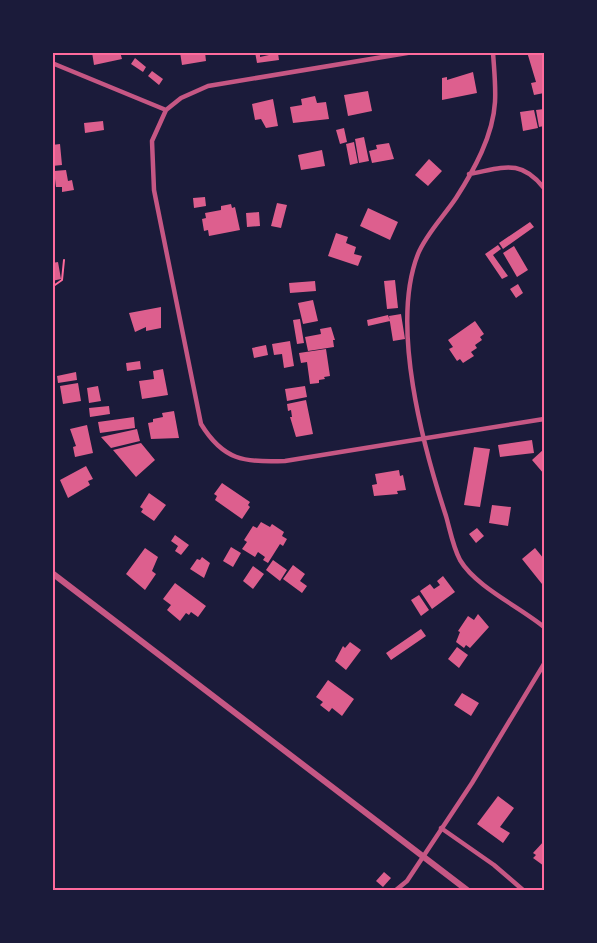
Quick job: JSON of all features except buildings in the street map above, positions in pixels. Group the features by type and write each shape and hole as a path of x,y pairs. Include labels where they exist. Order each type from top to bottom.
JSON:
{"street":[{"path":"413,52 208,86 181,99 166,110 152,141 154,190 201,424 213,444 229,454 259,462 285,461 544,419"},
{"path":"494,52 495,103 490,128 470,174 419,251 410,275 407,341 424,439 460,560 492,592 544,627"},
{"path":"52,63 166,110"},
{"path":"470,174 516,166 531,174 544,188"},
{"path":"52,573 467,891"},
{"path":"396,891 407,881 424,857 544,664"},
{"path":"441,828 494,865 523,891"}],"path":[{"path":"52,286 62,280 64,260"}]}
